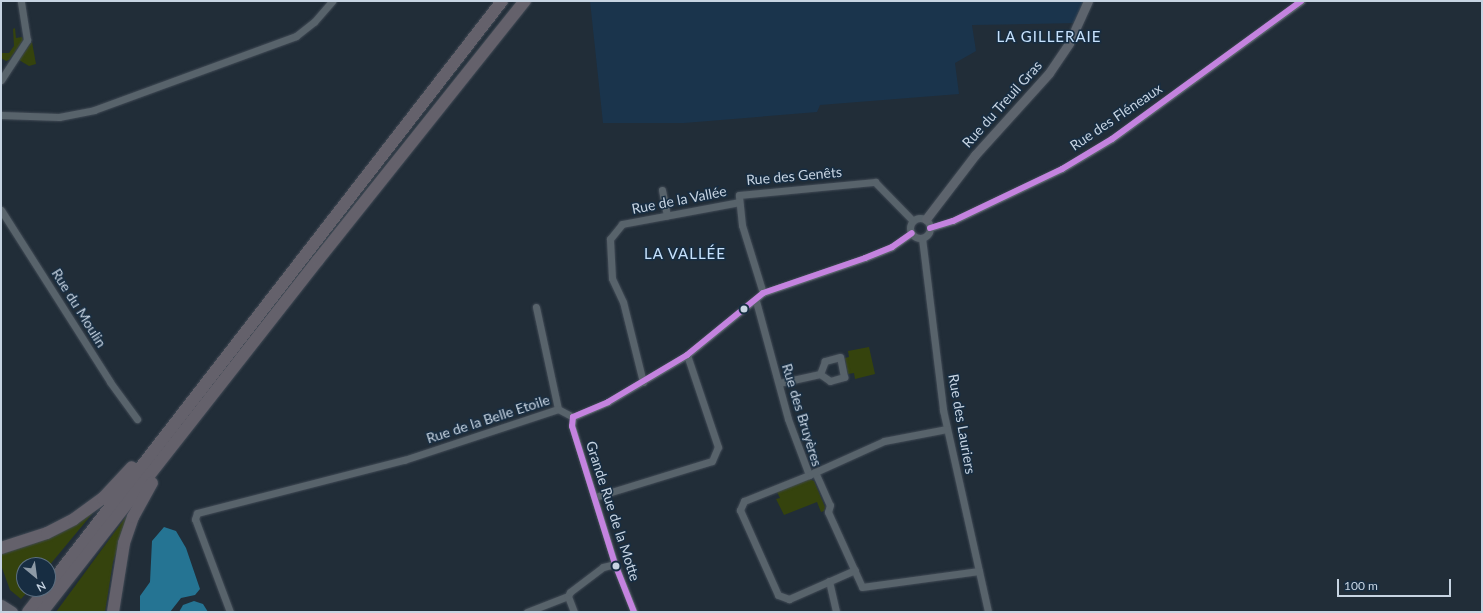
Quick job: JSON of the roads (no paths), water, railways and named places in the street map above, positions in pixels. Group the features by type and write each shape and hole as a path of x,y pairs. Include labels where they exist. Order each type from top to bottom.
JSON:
{"highway":[{"path":"56,576 502,1"},
{"path":"37,610 186,430 360,207 517,1"},
{"path":"360,207 525,1"},
{"path":"1,548 56,529 89,509 179,418"},
{"path":"113,612 118,567 133,516 186,430"},
{"path":"37,610 43,597"}],"street":[{"path":"1,80 27,40 21,1"},
{"path":"1,115 59,117 94,110 296,36 314,22 332,1"},
{"name":"Rue du Treuil Gras","path":"926,219 975,155 1049,74 1069,43 1088,1"},
{"name":"Rue des Fléneaux","path":"930,228 953,221 1062,169 1112,139 1301,1"},
{"name":"Rue des Genêts","path":"763,293 742,225 739,195 872,182 881,186 913,221"},
{"path":"662,190 667,216"},
{"name":"Rue de la Vallée","path":"643,382 623,302 612,278 610,238 622,224 739,202"},
{"name":"Rue du Moulin","path":"1,210 110,382 137,419"},
{"path":"920,218 926,219 930,228 929,234 922,238 912,233 910,228 913,221 920,218"},
{"path":"573,417 608,402 687,355 756,301 763,293 865,258 892,247 912,233"},
{"name":"Rue des Lauriers","path":"922,238 947,429 988,612"},
{"name":"Rue des Bruyères","path":"756,301 788,419 812,473 744,501 740,510 778,595 789,599 855,570"},
{"path":"536,307 558,409"},
{"path":"595,497 712,461 718,447 687,355"},
{"path":"779,383 820,374"},
{"name":"Rue de la Belle Etoile","path":"230,612 195,519 196,514 404,460 558,409 573,417"},
{"name":"Grande Rue de la Motte","path":"573,417 572,426 615,564 634,612"},
{"path":"947,429 884,441 812,473 830,505 828,512 862,587 979,572"},
{"path":"527,612 568,596 577,585 603,567 615,564"},
{"path":"829,581 836,612"},
{"path":"568,596 574,612"}],"district":[{"name":"LA GILLERAIE","path":"1049,37"},
{"name":"LA VALLÉE","path":"685,254"}]}
